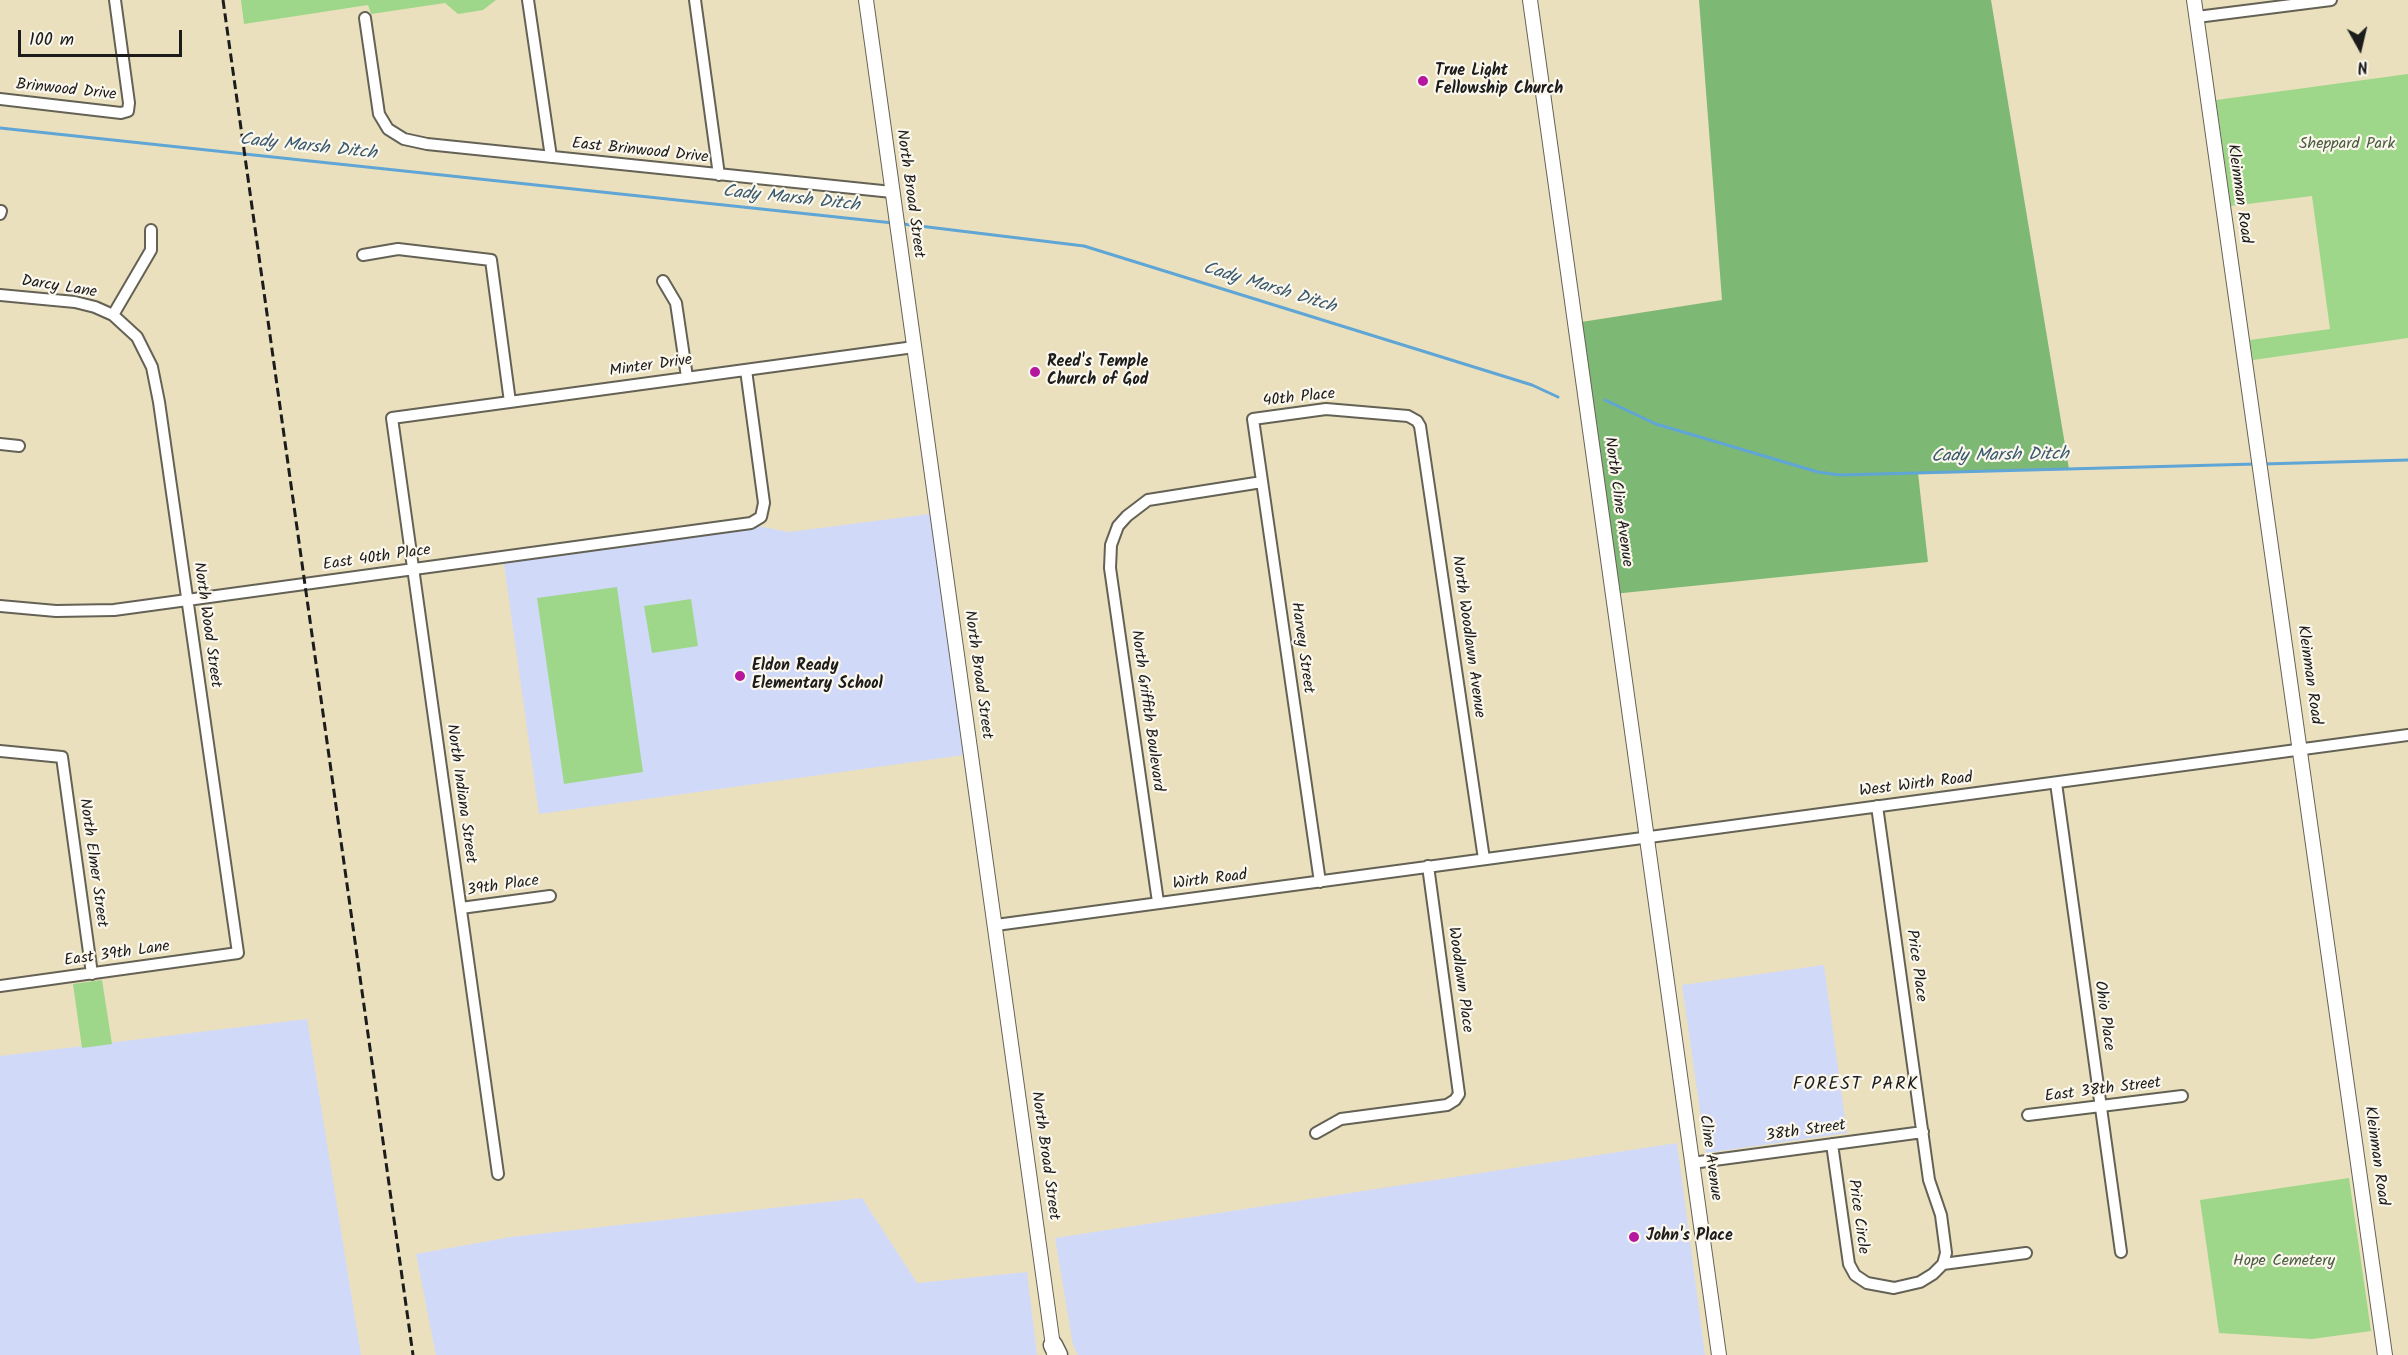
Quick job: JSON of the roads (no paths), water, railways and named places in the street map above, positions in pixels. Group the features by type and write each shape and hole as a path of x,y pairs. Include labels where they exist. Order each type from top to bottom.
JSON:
{"street":[{"name":"Brinwood Drive","path":"0,99 121,113 128,111 115,0"},
{"path":"528,0 551,158"},
{"path":"695,0 719,175"},
{"name":"North Broad Street","path":"866,0 1055,1352"},
{"name":"North Cline Avenue","path":"1530,0 1671,1008"},
{"name":"Kleinman Road","path":"2194,0 2302,749 2385,1355"},
{"path":"2196,17 2331,0"},
{"name":"East Brinwood Drive","path":"364,18 376,106 388,129 404,139 427,144 551,158 892,192"},
{"path":"112,315 151,249 151,230"},
{"path":"363,255 398,249 491,260 510,402"},
{"path":"663,281 676,303 687,377"},
{"name":"Darcy Lane","path":"0,295 75,302 95,307 112,315"},
{"name":"North Wood Street","path":"112,315 136,337 152,367 159,402 238,953"},
{"name":"Minter Drive","path":"392,418 914,347"},
{"name":"East 40th Place","path":"0,606 75,612 187,600 758,520 764,510 764,502 746,370"},
{"name":"40th Place","path":"1253,419 1335,408 1408,416 1418,421"},
{"name":"North Indiana Street","path":"392,418 498,1174"},
{"name":"Harvey Street","path":"1253,419 1320,882"},
{"name":"North Woodlawn Avenue","path":"1418,421 1422,431 1484,859"},
{"path":"0,444 19,446"},
{"name":"North Griffith Boulevard","path":"1158,902 1110,568 1111,545 1118,526 1148,500 1262,482"},
{"name":"West Wirth Road","path":"1428,867 2408,735"},
{"name":"North Elmer Street","path":"0,751 62,757 92,974"},
{"name":"Ohio Place","path":"2056,783 2121,1252"},
{"name":"Price Place","path":"1877,806 1923,1131"},
{"name":"Wirth Road","path":"996,925 1428,867"},
{"name":"Woodlawn Place","path":"1316,1133 1341,1119 1447,1105 1457,1097 1459,1085 1428,867"},
{"name":"39th Place","path":"461,908 550,896"},
{"name":"East 39th Lane","path":"0,986 238,953"},
{"name":"Cline Avenue","path":"1671,1008 1721,1353"},
{"name":"East 38th Street","path":"2028,1115 2182,1096"},
{"path":"1923,1131 1929,1180 1941,1215 1946,1253 1943,1264 2026,1252"},
{"name":"38th Street","path":"1692,1163 1923,1131"},
{"name":"Price Circle","path":"1832,1144 1849,1264 1855,1275 1877,1287 1905,1287 1933,1274 1943,1264"}],"waterway":[{"name":"Cady Marsh Ditch","path":"0,128 893,223"},
{"name":"Cady Marsh Ditch","path":"903,224 1084,246 1532,385 1558,397"},
{"name":"Cady Marsh Ditch","path":"1605,400 1656,424 1818,472 1840,475 2256,464"},
{"name":"Cady Marsh Ditch","path":"2263,464 2408,460"}],"railway":[{"path":"223,0 413,1355"}],"place":[{"name":"True Light Fellowship Church","path":"1423,81"},
{"name":"Reed's Temple Church of God","path":"1035,372"},
{"name":"Eldon Ready Elementary School","path":"740,676"},
{"name":"John's Place","path":"1634,1237"}],"district":[{"name":"FOREST PARK","path":"1856,1086"}],"park label":[{"name":"Sheppard Park","path":"2347,145"},
{"name":"Hope Cemetery","path":"2284,1262"}]}
